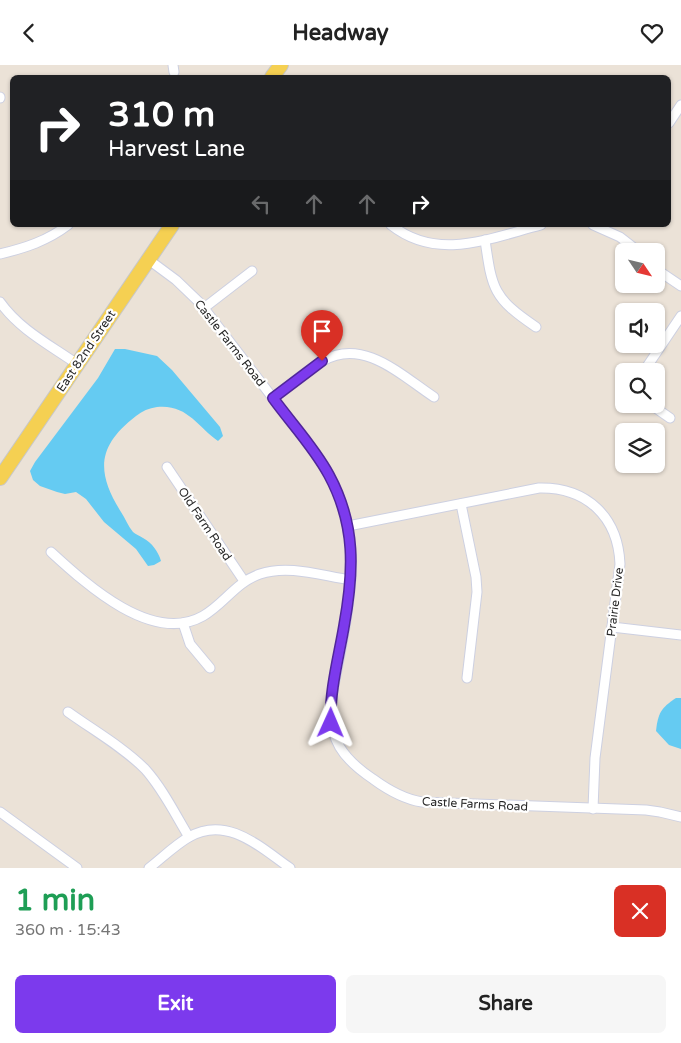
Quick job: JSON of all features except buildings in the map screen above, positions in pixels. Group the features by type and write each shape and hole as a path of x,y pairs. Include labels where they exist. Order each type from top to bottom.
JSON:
{"main road":[{"name":"East 82nd Street","path":"0,478 171,227"}],"street":[{"path":"671,120 681,105"},
{"path":"0,254 37,244 65,227"},
{"path":"394,227 411,237 434,245 455,246 533,227"},
{"path":"598,227 614,233 627,243"},
{"path":"485,239 491,277 496,290 511,309 536,327"},
{"name":"Castle Farms Road","path":"149,260 182,285 204,308 328,472 340,499 348,526 352,551 351,580 331,701 331,716 336,740 352,764 387,790 404,798 422,802 656,811 681,817"},
{"path":"204,308 252,271"},
{"path":"665,275 681,286"},
{"path":"0,301 12,318 77,364"},
{"path":"649,363 681,316"},
{"path":"273,398 322,361 339,355 353,353 380,361 434,397"},
{"path":"663,413 670,418"},
{"name":"Old Farm Road","path":"167,467 244,581"},
{"name":"Prairie Drive","path":"348,526 536,488 570,492 592,504 602,513 617,541 620,554 620,568 595,758 593,809"},
{"path":"461,504 477,582 467,678"},
{"path":"51,552 89,585 124,608 157,622 174,624 184,623 205,615 244,581 260,574 286,570 351,580"},
{"path":"184,623 190,644 210,668"},
{"path":"612,627 681,635"},
{"path":"68,713 130,756 146,771 158,785 189,837"},
{"path":"0,812 78,868"},
{"path":"149,868 189,837 199,832 213,829 234,831 290,868"}],"water":[{"path":"115,349 125,349 157,356 172,370 220,427 223,436 218,441 184,412 167,407 157,407 138,414 114,438 104,460 107,484 131,530 149,542 158,554 161,561 148,566 136,549 104,522 86,499 76,492 65,494 40,486 33,480 30,471 98,378"},
{"path":"676,698 681,698 681,749 669,745 656,731 661,711"}],"route":[{"path":"322,361 273,398 328,472 348,523 352,551 351,589 331,701 331,723"}]}
